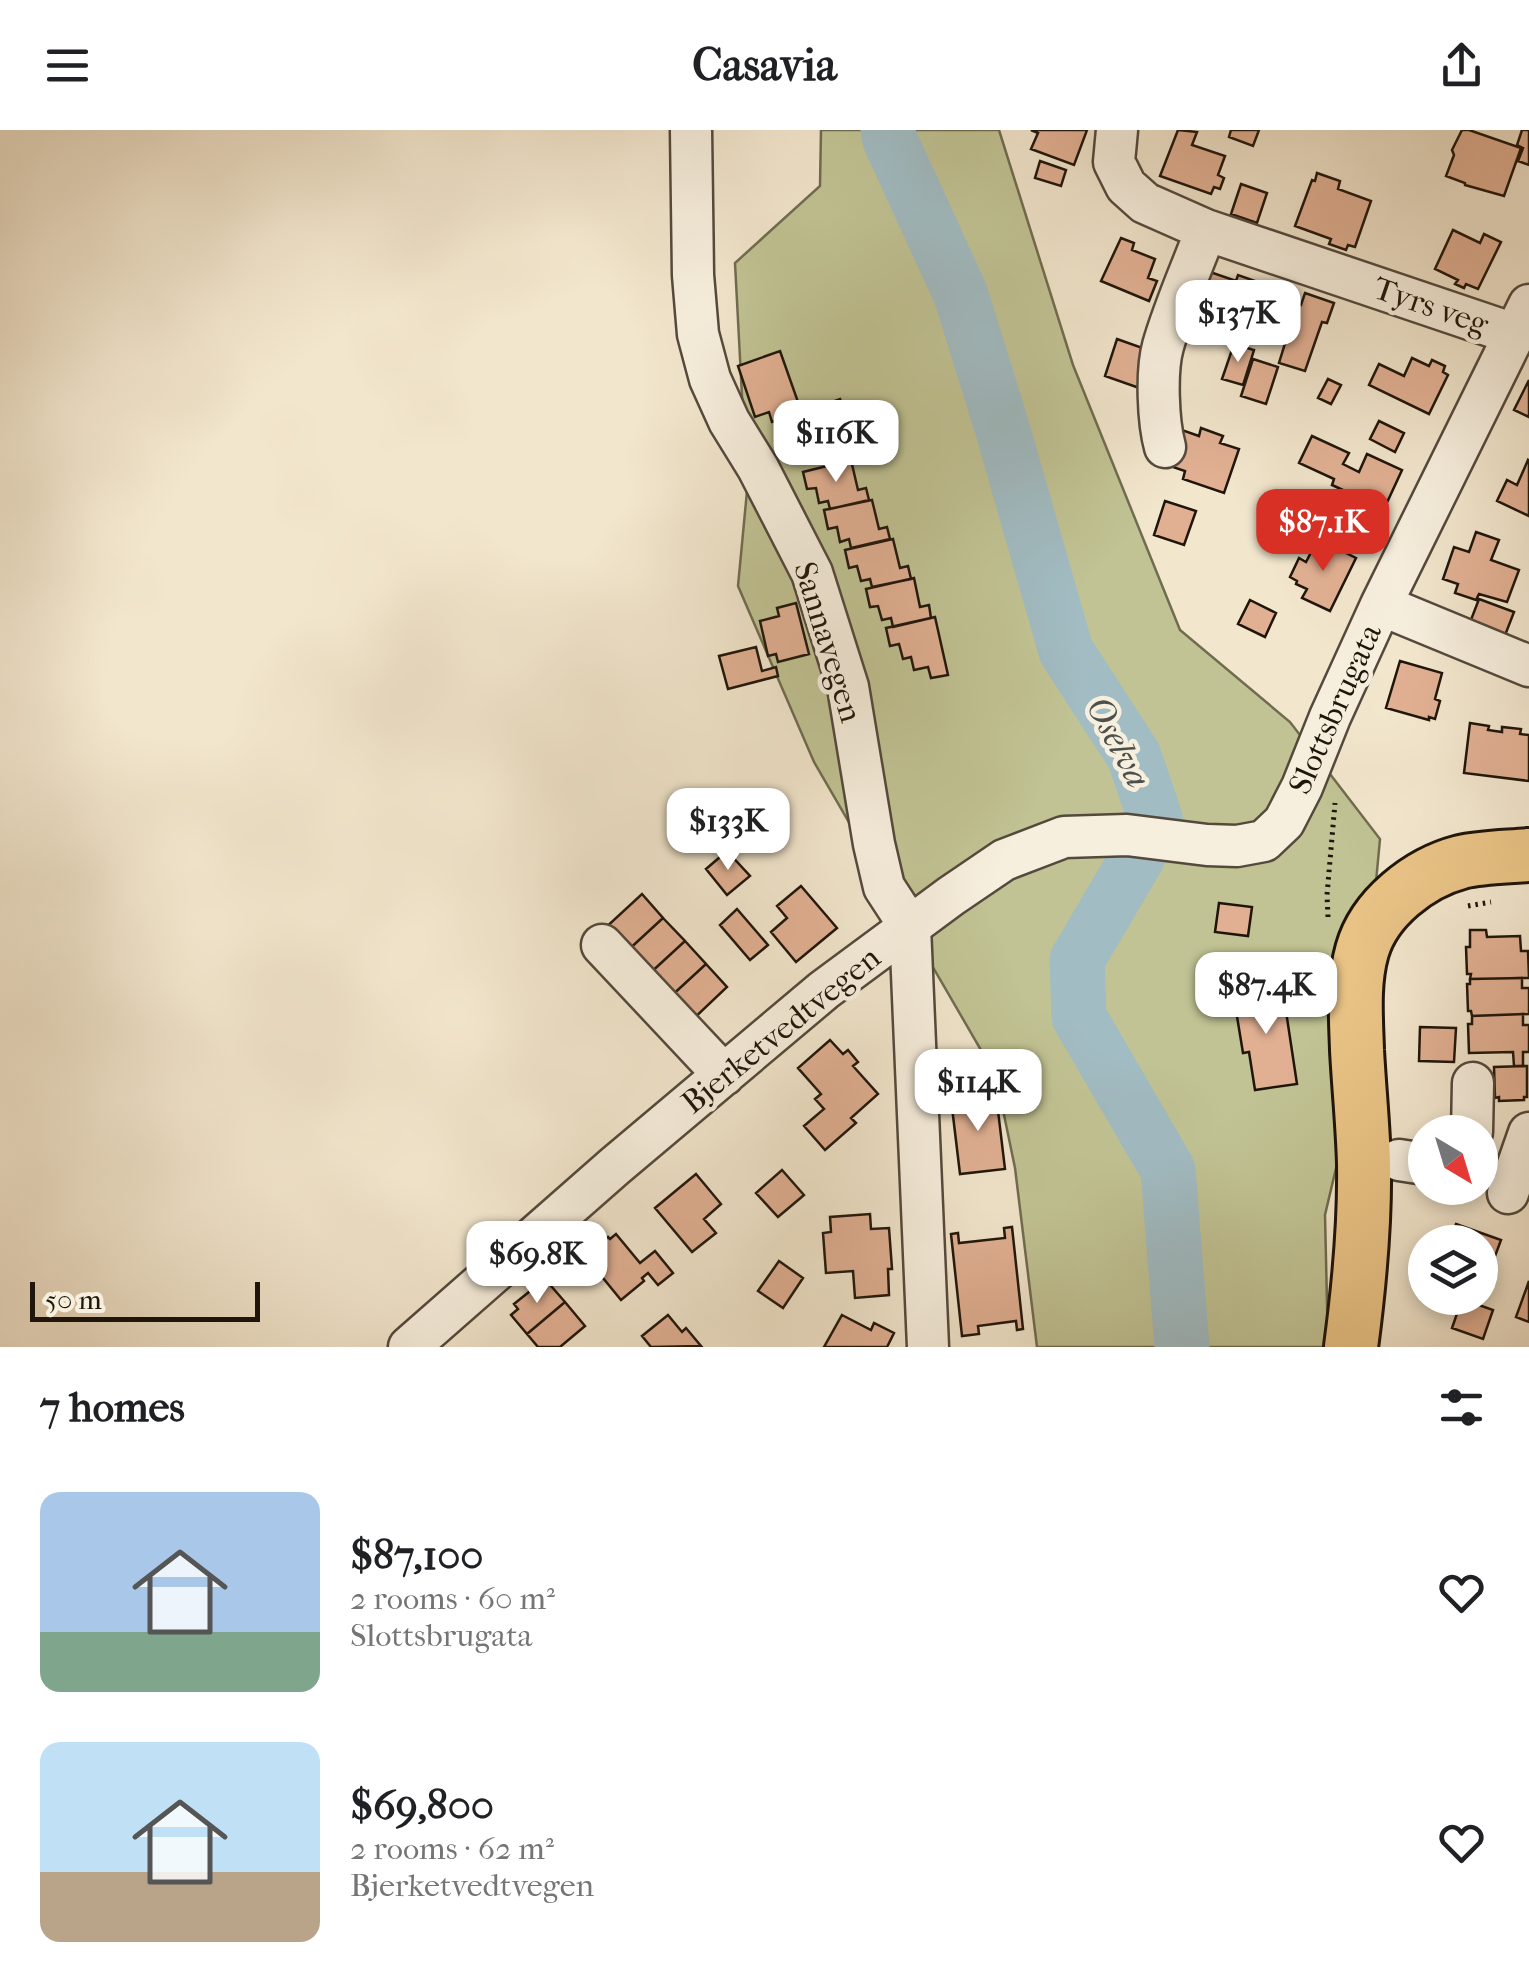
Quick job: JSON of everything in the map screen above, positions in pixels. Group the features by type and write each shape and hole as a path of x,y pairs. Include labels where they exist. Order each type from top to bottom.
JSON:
{"main road":[{"path":"1351,1347 1363,1213 1355,1011 1363,946 1393,902 1412,884 1434,872 1460,862 1529,856"}],"street":[{"name":"Sannavegen","path":"692,130 692,275 698,334 710,379 812,573 848,687 884,887 910,928"},
{"name":"Tyrs veg","path":"1117,130 1114,162 1126,186 1144,204 1206,230 1522,320"},
{"path":"1165,446 1159,398 1162,350 1206,230"},
{"name":"Slottsbrugata","path":"1206,845 1237,846 1264,840 1284,822 1381,605 1522,320"},
{"path":"1381,605 1529,666"},
{"name":"Bjerketvedtvegen","path":"409,1347 824,990 1004,860 1064,838 1127,835 1206,845"},
{"path":"910,928 928,1347"},
{"path":"602,946 724,1075"},
{"path":"1472,1115 1473,1083"},
{"path":"1506,1193 1529,1133"}],"path":[{"path":"1335,795 1327,895 1329,924 1340,939 1363,946"},
{"path":"1455,908 1497,901"}],"green space":[{"path":"821,130 999,130 1073,365 1180,630 1290,722 1380,839 1358,1075 1325,1215 1328,1347 1037,1347 1015,1168 996,1076 814,762 738,586 747,491 735,263 820,186"}],"building":[{"path":"1031,130 1087,130 1074,165 1031,149 1038,133"},
{"path":"1178,130 1197,132 1192,145 1225,156 1218,175 1224,178 1220,189 1214,187 1211,194 1160,176"},
{"path":"1231,130 1259,130 1253,146 1229,137"},
{"path":"1462,130 1521,148 1504,196 1446,176"},
{"path":"1522,130 1529,130 1529,165 1518,161 1523,148 1517,145"},
{"path":"1040,161 1066,170 1061,186 1035,178"},
{"path":"1317,173 1340,181 1338,189 1371,201 1355,247 1348,245 1346,250 1329,244 1331,239 1295,226"},
{"path":"1241,184 1267,193 1257,223 1231,214"},
{"path":"1453,230 1480,243 1484,234 1501,242 1478,289 1455,284 1458,280 1435,269"},
{"path":"1121,238 1134,243 1132,250 1155,259 1148,278 1157,281 1149,301 1101,281"},
{"path":"1210,272 1236,281 1238,275 1255,281 1240,336 1217,329 1220,320 1196,312"},
{"path":"1305,293 1334,303 1327,323 1322,322 1305,371 1279,363 1286,340 1273,336 1286,300 1301,305"},
{"path":"1117,339 1151,351 1145,390 1105,376"},
{"path":"1234,344 1254,350 1243,385 1222,379"},
{"path":"780,351 798,402 784,407 788,417 772,422 769,412 755,417 738,366"},
{"path":"1412,358 1429,366 1432,360 1445,366 1443,372 1448,375 1429,414 1369,385 1379,364 1404,376"},
{"path":"1253,359 1278,367 1266,404 1241,396"},
{"path":"1328,379 1341,385 1331,404 1318,398"},
{"path":"1529,380 1529,417 1514,410"},
{"path":"840,399 848,419 818,431 810,410"},
{"path":"1379,421 1404,433 1395,452 1370,439"},
{"path":"1201,428 1223,436 1220,443 1239,449 1224,493 1183,479 1185,471 1170,466 1182,430 1199,436"},
{"path":"1312,436 1349,453 1343,464 1359,472 1367,454 1402,470 1384,509 1332,485 1334,479 1299,463"},
{"path":"851,460 858,490 866,488 869,500 830,509 828,501 819,503 816,488 807,489 803,472"},
{"path":"1528,460 1529,516 1497,501 1507,480 1517,485"},
{"path":"872,500 879,529 887,527 890,539 851,548 849,539 840,542 837,527 828,529 824,510"},
{"path":"1165,501 1196,511 1184,545 1154,535"},
{"path":"1318,507 1344,520 1332,546 1305,533"},
{"path":"1476,532 1499,540 1491,560 1519,570 1507,602 1479,594 1476,600 1455,593 1458,584 1443,579 1454,547 1469,552"},
{"path":"893,539 900,568 908,566 911,579 872,587 870,579 861,581 857,566 849,568 845,550"},
{"path":"1318,539 1356,558 1330,611 1302,598 1307,589 1290,577 1299,558 1306,562"},
{"path":"914,578 920,607 929,605 931,618 893,627 891,618 882,620 878,606 870,607 866,589"},
{"path":"1479,599 1514,612 1504,638 1469,625"},
{"path":"1250,600 1276,613 1265,637 1238,624"},
{"path":"796,603 809,654 778,662 776,654 768,656 760,621 779,616 777,608"},
{"path":"935,617 948,675 931,678 928,667 914,670 911,657 903,659 899,644 890,646 886,628"},
{"path":"756,647 762,671 776,667 778,676 728,689 719,656"},
{"path":"1400,661 1442,673 1435,699 1440,701 1435,719 1386,708"},
{"path":"1470,723 1502,732 1502,727 1521,729 1520,734 1529,735 1529,781 1464,773"},
{"path":"727,851 750,876 727,895 706,869"},
{"path":"801,886 837,928 796,962 771,932 787,918 777,906"},
{"path":"642,894 663,918 625,953 603,930"},
{"path":"1219,903 1252,907 1248,936 1215,932"},
{"path":"737,909 768,945 750,960 720,925"},
{"path":"663,918 685,941 647,976 625,953"},
{"path":"1470,930 1486,930 1487,937 1520,936 1521,951 1528,951 1529,978 1470,979 1466,947 1470,947"},
{"path":"685,941 706,964 668,999 647,976"},
{"path":"706,964 727,987 689,1023 668,999"},
{"path":"1522,978 1522,988 1529,988 1529,1014 1472,1016 1468,1011 1470,979"},
{"path":"1276,985 1278,999 1284,998 1297,1084 1255,1090 1249,1052 1243,1053 1233,992"},
{"path":"1523,1014 1523,1025 1529,1025 1529,1052 1523,1052 1523,1066 1514,1066 1513,1052 1469,1053 1468,1024 1472,1024 1472,1016"},
{"path":"1420,1027 1456,1028 1454,1062 1419,1061"},
{"path":"830,1040 843,1054 848,1050 858,1062 853,1066 878,1094 851,1118 856,1123 825,1150 804,1126 824,1109 815,1099 821,1094 798,1068"},
{"path":"1527,1066 1524,1100 1495,1098 1494,1067"},
{"path":"996,1094 1005,1169 960,1174 951,1099"},
{"path":"782,1170 804,1195 778,1217 756,1193"},
{"path":"696,1174 721,1204 704,1219 716,1233 692,1252 655,1208"},
{"path":"870,1214 871,1229 889,1228 889,1295 855,1298 853,1271 826,1273 823,1233 831,1232 830,1217"},
{"path":"1012,1227 1023,1329 1017,1330 1016,1321 978,1326 979,1334 962,1336 951,1234 958,1233 959,1243 1005,1238 1004,1228"},
{"path":"616,1234 640,1263 655,1251 673,1273 658,1285 648,1273 621,1300 585,1256"},
{"path":"779,1261 803,1278 783,1308 758,1291"},
{"path":"545,1279 565,1302 527,1334 511,1315 518,1309 514,1304"},
{"path":"1529,1281 1529,1322 1516,1317"},
{"path":"565,1302 585,1326 560,1347 538,1347 527,1334"},
{"path":"668,1315 701,1346 651,1347 642,1336"},
{"path":"842,1315 871,1330 874,1323 894,1333 887,1347 824,1347"},
{"path":"1456,1315 1491,1315 1483,1339 1452,1328"}],"waterway":[{"name":"Oselva","path":"888,130 961,295 1066,651 1134,756 1155,818 1137,858 1077,960 1079,1017 1168,1170 1182,1347"}]}
